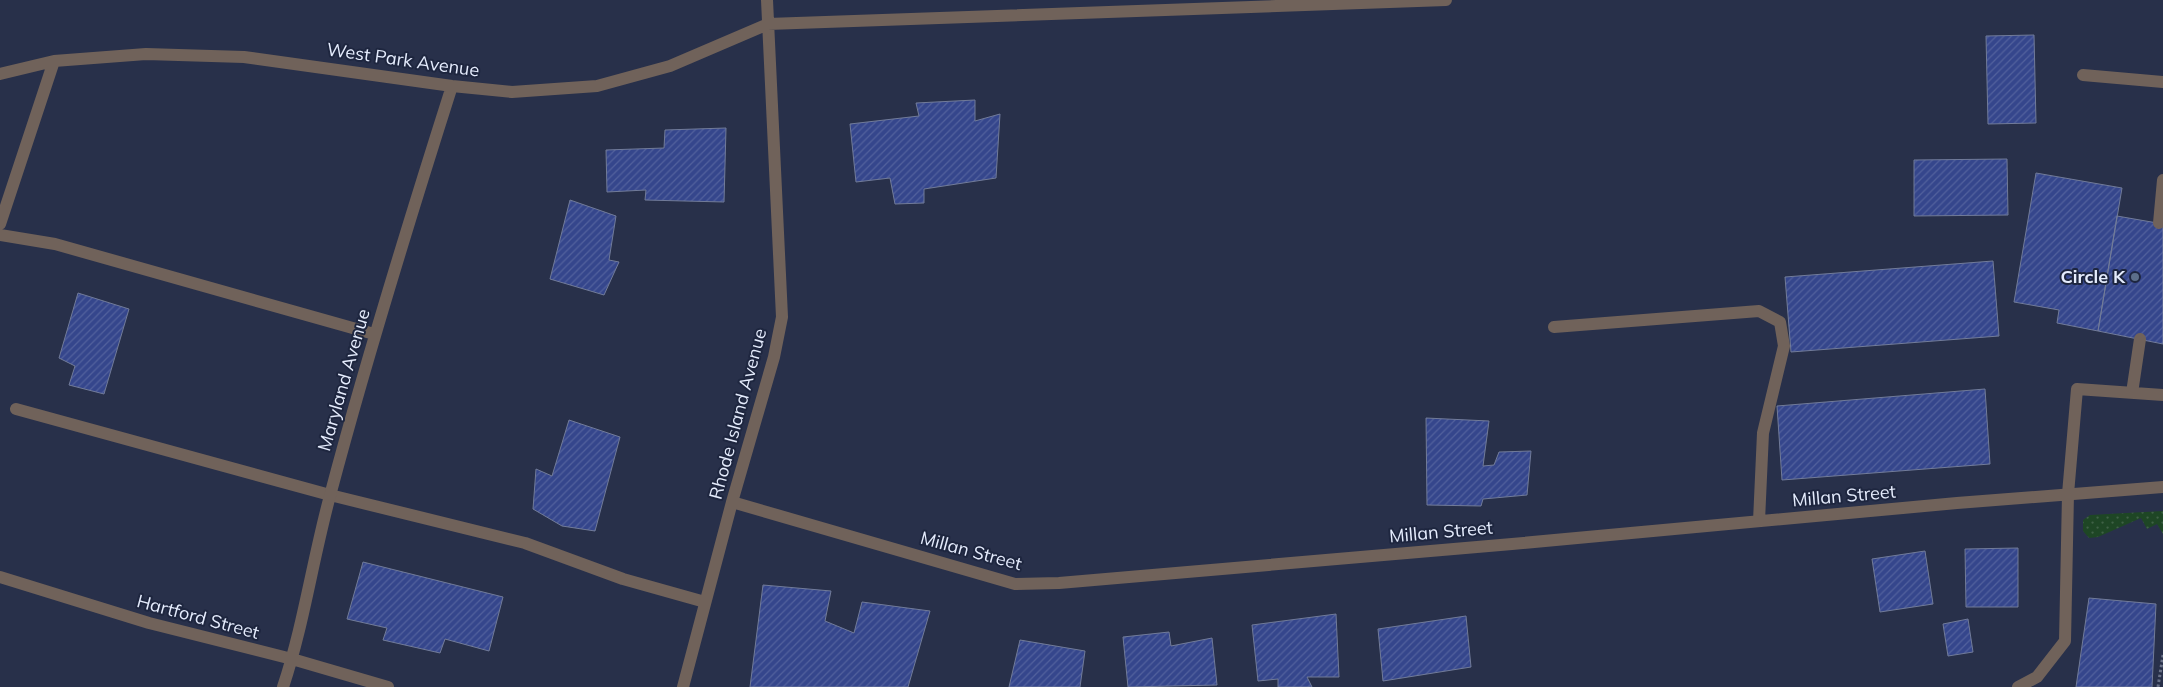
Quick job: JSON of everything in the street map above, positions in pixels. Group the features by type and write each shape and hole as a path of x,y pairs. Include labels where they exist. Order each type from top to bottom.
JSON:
{"street":[{"path":"767,0 768,24 1446,0"},
{"name":"West Park Avenue","path":"0,74 54,61 146,54 244,57 452,86 512,92 597,86 670,66 768,24"},
{"name":"Rhode Island Avenue","path":"683,687 732,502 774,357 782,317 768,24"},
{"path":"0,224 54,61"},
{"path":"2084,75 2163,82"},
{"name":"Maryland Avenue","path":"283,687 292,659 330,495 374,334 452,86"},
{"path":"2159,223 2162,188"},
{"path":"0,235 55,244 374,334"},
{"path":"1554,327 1759,311 1780,322 1784,346 1763,433 1759,521"},
{"path":"2132,393 2140,339"},
{"path":"2018,687 2037,677 2065,641 2068,494 2077,389 2163,395"},
{"path":"16,409 330,495 526,543 623,579 705,602"},
{"name":"Millan Street","path":"732,502 1016,584 1060,583 2163,487"},
{"name":"Hartford Street","path":"0,577 149,623 292,659 388,687"}],"path":[{"path":"2158,687 2163,655"}],"green space":[{"path":"2163,511 2163,534 2157,524 2147,529 2141,518 2098,537 2089,538 2083,531 2083,520 2090,515"}],"building":[{"path":"2034,35 2036,123 1988,124 1986,36"},
{"path":"975,100 975,121 1000,114 996,178 924,189 924,203 895,204 890,178 856,182 850,124 919,116 916,103"},
{"path":"726,128 724,202 645,200 646,190 607,192 606,150 664,148 665,130"},
{"path":"2007,159 2008,215 1914,216 1914,160"},
{"path":"2036,173 2122,188 2098,331 2057,323 2059,310 2014,302"},
{"path":"570,200 616,216 609,260 619,262 604,295 550,279"},
{"name":"Circle K","path":"2117,216 2163,224 2163,344 2098,331"},
{"path":"1993,261 1999,336 1791,352 1785,277"},
{"path":"78,293 129,309 104,394 69,385 75,366 59,358"},
{"path":"1985,389 1990,464 1782,480 1777,406"},
{"path":"1426,418 1489,421 1483,466 1494,465 1499,452 1531,451 1527,495 1483,499 1481,506 1427,505"},
{"path":"569,420 620,437 595,531 562,526 533,509 536,469 552,476"},
{"path":"2018,548 2018,607 1966,607 1965,549"},
{"path":"1925,551 1933,604 1880,612 1872,559"},
{"path":"363,562 503,597 489,651 445,639 440,653 383,640 387,628 347,619"},
{"path":"763,585 831,591 825,621 854,633 862,602 930,611 908,687 750,687"},
{"path":"2089,598 2156,604 2152,687 2076,687"},
{"path":"1336,614 1339,677 1307,677 1312,687 1278,687 1278,679 1258,681 1252,625"},
{"path":"1466,616 1471,667 1383,681 1378,629"},
{"path":"1968,619 1973,652 1948,656 1943,624"},
{"path":"1169,632 1171,646 1212,638 1217,685 1128,687 1123,637"},
{"path":"1020,640 1085,651 1080,687 1009,687"}],"place":[{"name":"Circle K","path":"2135,277"}]}
